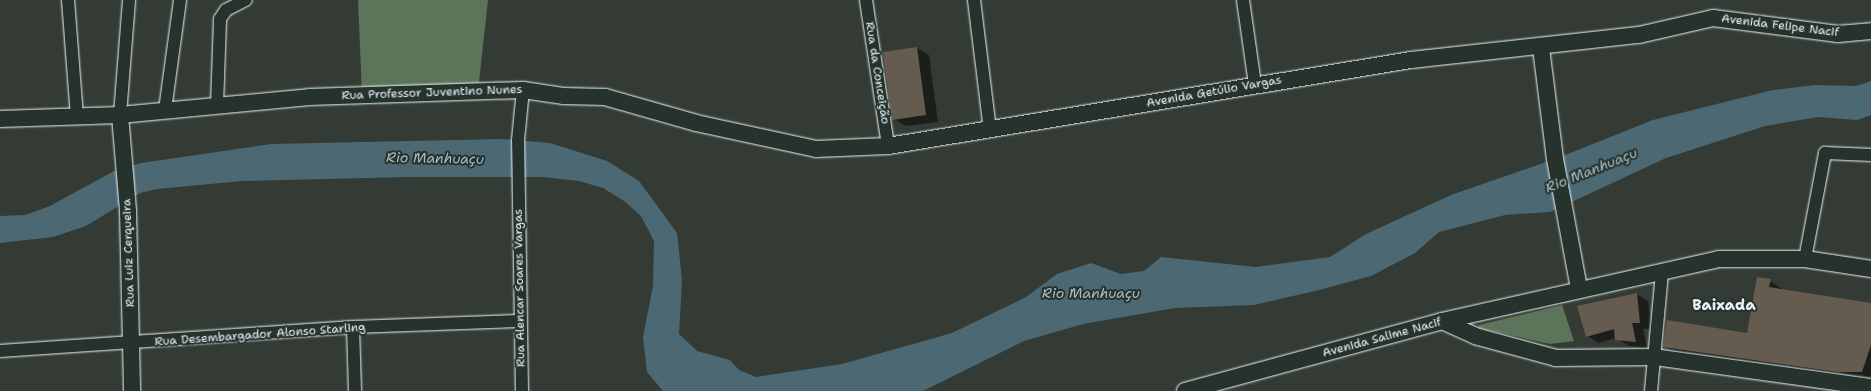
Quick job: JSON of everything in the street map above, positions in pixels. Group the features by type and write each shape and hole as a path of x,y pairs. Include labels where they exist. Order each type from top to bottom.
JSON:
{"street":[{"path":"68,0 77,117"},
{"path":"120,114 129,0"},
{"path":"165,110 180,0"},
{"path":"217,106 220,19 226,10 246,0"},
{"name":"Rua da Conceição","path":"866,0 888,146"},
{"path":"974,0 990,130"},
{"path":"1243,0 1255,84"},
{"name":"Avenida Felipe Nacif","path":"1541,48 1640,35 1713,18 1838,34 1871,32"},
{"path":"1541,48 1554,152 1579,289"},
{"name":"Avenida Getúlio Vargas","path":"888,146 1255,84 1411,60 1541,48"},
{"name":"Rua Professor Juventino Nunes","path":"0,119 77,117 318,97 524,90 563,96 605,97 696,123 816,148 888,146"},
{"name":"Rua Alencar Soares Vargas","path":"522,391 518,131 524,90"},
{"name":"Rua Luiz Cerqueira","path":"120,114 128,211 132,391"},
{"path":"1805,259 1825,153 1871,155"},
{"path":"1651,391 1662,272 1719,259 1805,259 1871,269"},
{"name":"Avenida Salime Nacif","path":"1185,391 1442,322 1579,289 1662,272"},
{"name":"Rua Desembargador Alonso Starling","path":"0,351 132,344 353,327 520,321"},
{"path":"1442,322 1475,336 1556,358 1654,357 1871,387"},
{"path":"353,327 355,391"}],"green space":[{"path":"358,0 488,0 478,91 362,95"},
{"path":"1562,305 1574,341 1550,344 1479,328 1479,325"}],"water":[{"name":"Rio Manhuaçu","path":"1871,81 1871,115 1857,120 1818,117 1765,126 1666,158 1550,212 1505,215 1439,232 1415,253 1371,276 1315,291 1254,305 1175,308 1083,324 1024,341 923,391 663,391 647,372 643,337 653,286 654,241 641,216 624,201 603,188 579,181 543,177 407,177 242,181 157,189 140,193 86,226 53,237 0,243 0,216 25,215 50,206 114,171 141,163 271,144 502,139 550,143 607,161 639,181 677,233 682,280 679,334 697,351 730,360 739,370 756,377 842,364 952,333 1026,297 1057,274 1091,263 1121,274 1144,271 1161,257 1256,267 1330,257 1366,234 1451,195 1555,159 1653,120 1773,90 1814,85 1856,86"}],"building":[{"path":"917,47 926,115 892,120 883,52"},
{"path":"1757,277 1771,279 1769,287 1871,303 1871,345 1862,372 1838,372 1663,347 1667,320 1747,333"},
{"path":"1637,293 1640,323 1632,323 1636,342 1615,340 1614,329 1586,337 1577,306"}],"district":[{"name":"Baixada","path":"1724,306"}]}
